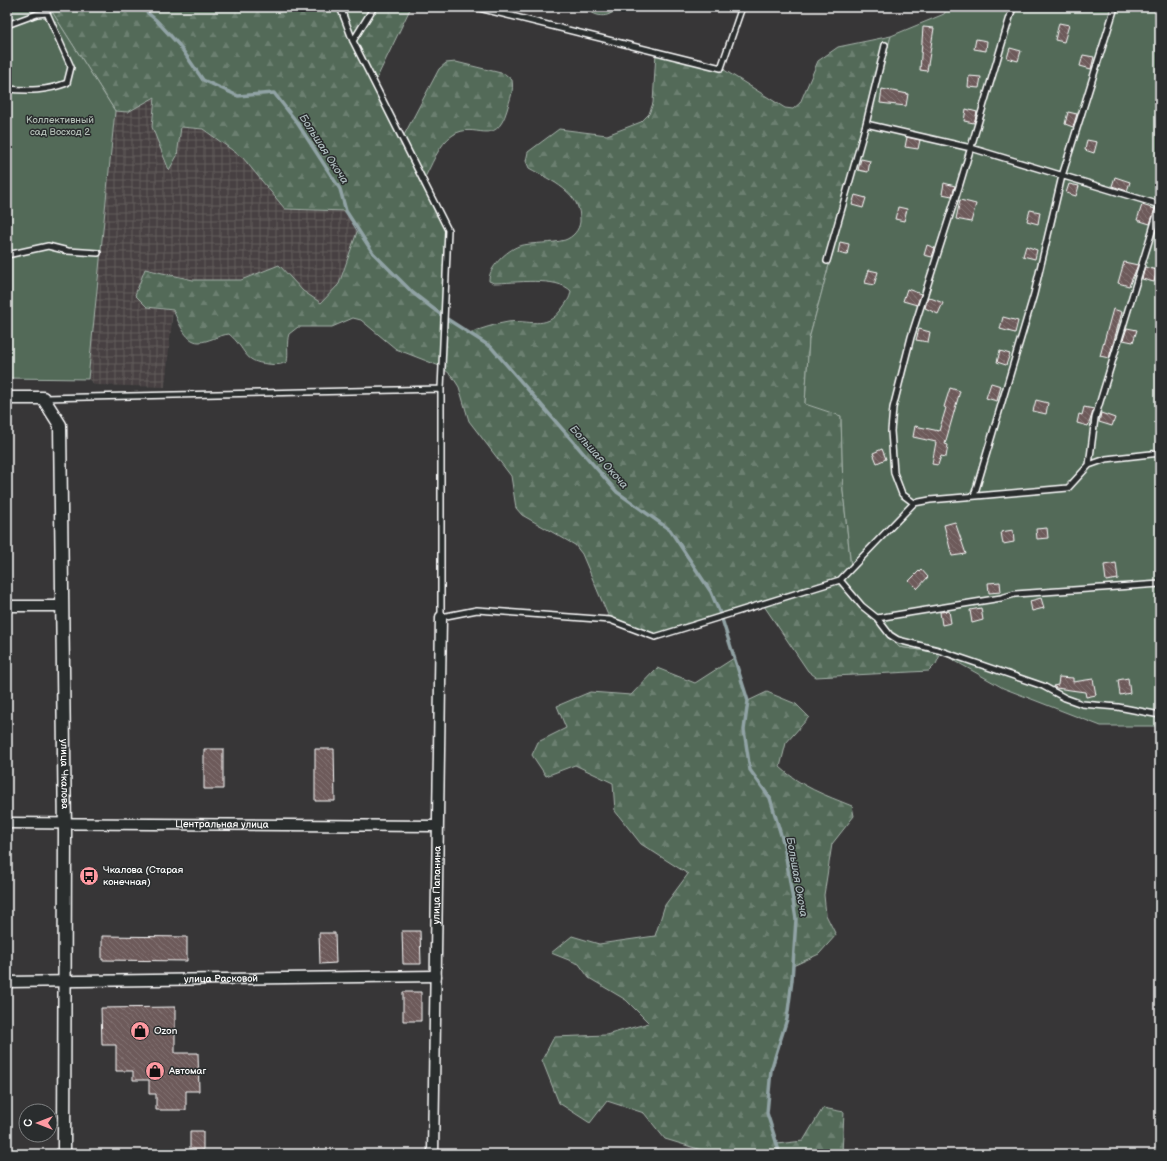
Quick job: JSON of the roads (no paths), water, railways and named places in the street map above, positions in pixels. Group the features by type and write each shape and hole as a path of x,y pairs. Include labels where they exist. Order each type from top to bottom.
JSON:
{"street":[{"path":"7,398 43,398"},
{"name":"улица Чкалова","path":"43,398 60,425 64,823 64,1154"},
{"path":"7,606 62,606"},
{"name":"улица Папанина","path":"433,1154 436,976 436,826 441,616"},
{"name":"Центральная улица","path":"7,823 436,826"},
{"name":"улица Расковой","path":"7,982 436,976"}],"lane":[{"path":"340,7 353,41 448,230 441,389 441,616 477,610 610,620 655,637 840,580 914,503 1068,488 1089,465 1106,459 1160,453"},
{"path":"353,41 374,7"},
{"path":"475,7 722,68 742,7"},
{"path":"914,503 902,494 894,472 891,431 893,408 911,337 971,148 1013,7"},
{"path":"974,496 1034,294 1062,176 1115,7"},
{"path":"7,25 37,14 47,13 71,67 67,83 56,87 42,90 7,89"},
{"path":"827,261 866,124 885,45"},
{"path":"866,124 971,148 1160,205 1095,418 1089,465"},
{"path":"7,255 48,246 68,251 98,253"},
{"path":"43,398 441,389"},
{"path":"840,580 862,606 877,618 890,635 898,640 938,650 1043,686 1065,698 1082,704 1118,707 1160,716"},
{"path":"877,618 1001,598 1015,594 1160,584"}],"waterway":[{"name":"Большая Окоча","path":"141,7 156,20 179,45 203,80 238,96 274,93 296,121 340,189 346,211 373,253 413,293 444,317 491,347 617,492 670,530 711,592 721,616 748,701 744,730 750,770 770,798 784,845 796,919 792,980 787,1019 771,1070 767,1113 780,1154"}],"place":[{"name":"Чкалова (Старая конечная)","path":"89,876"},
{"name":"Ozon","path":"140,1031"},
{"name":"Автомаг","path":"155,1071"}],"park label":[{"name":"Коллективный сад Восход 2","path":"60,126"}]}
